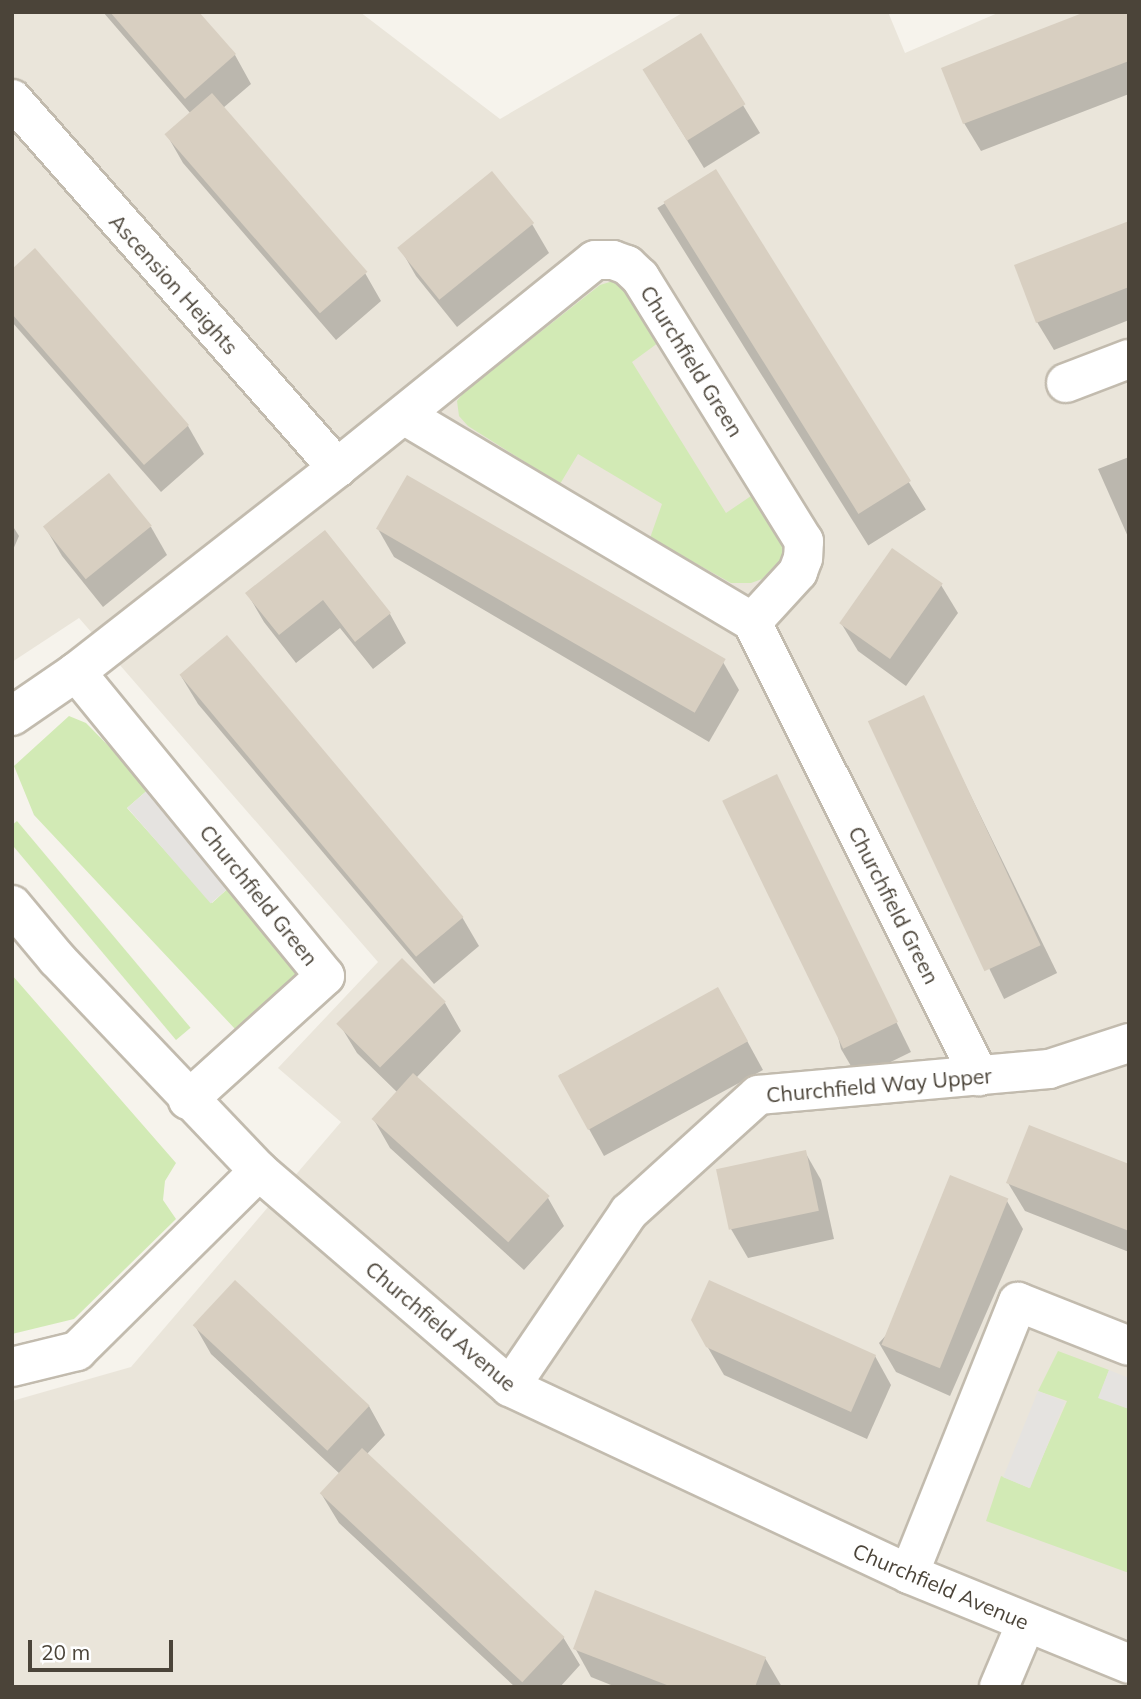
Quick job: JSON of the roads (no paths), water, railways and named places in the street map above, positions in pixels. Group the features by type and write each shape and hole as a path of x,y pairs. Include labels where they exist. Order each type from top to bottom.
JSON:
{"street":[{"name":"Ascension Heights","path":"12,99 337,468"},
{"name":"Churchfield Green","path":"12,716 76,672 337,468 595,260 613,260 627,265 640,277 803,541 803,558 798,572 752,622 979,1076"},
{"path":"1066,383 1129,359"},
{"path":"404,415 752,622"},
{"name":"Churchfield Green","path":"76,672 325,975 188,1100"},
{"name":"Churchfield Avenue","path":"12,905 57,959 188,1100 259,1171 510,1387 909,1574 1129,1664"},
{"name":"Churchfield Way Upper","path":"510,1387 629,1212 758,1094 1049,1069 1129,1043"},
{"path":"12,1367 76,1351 259,1171"},
{"path":"909,1574 1018,1302 1129,1346"},
{"path":"999,1687 1026,1623"}]}
